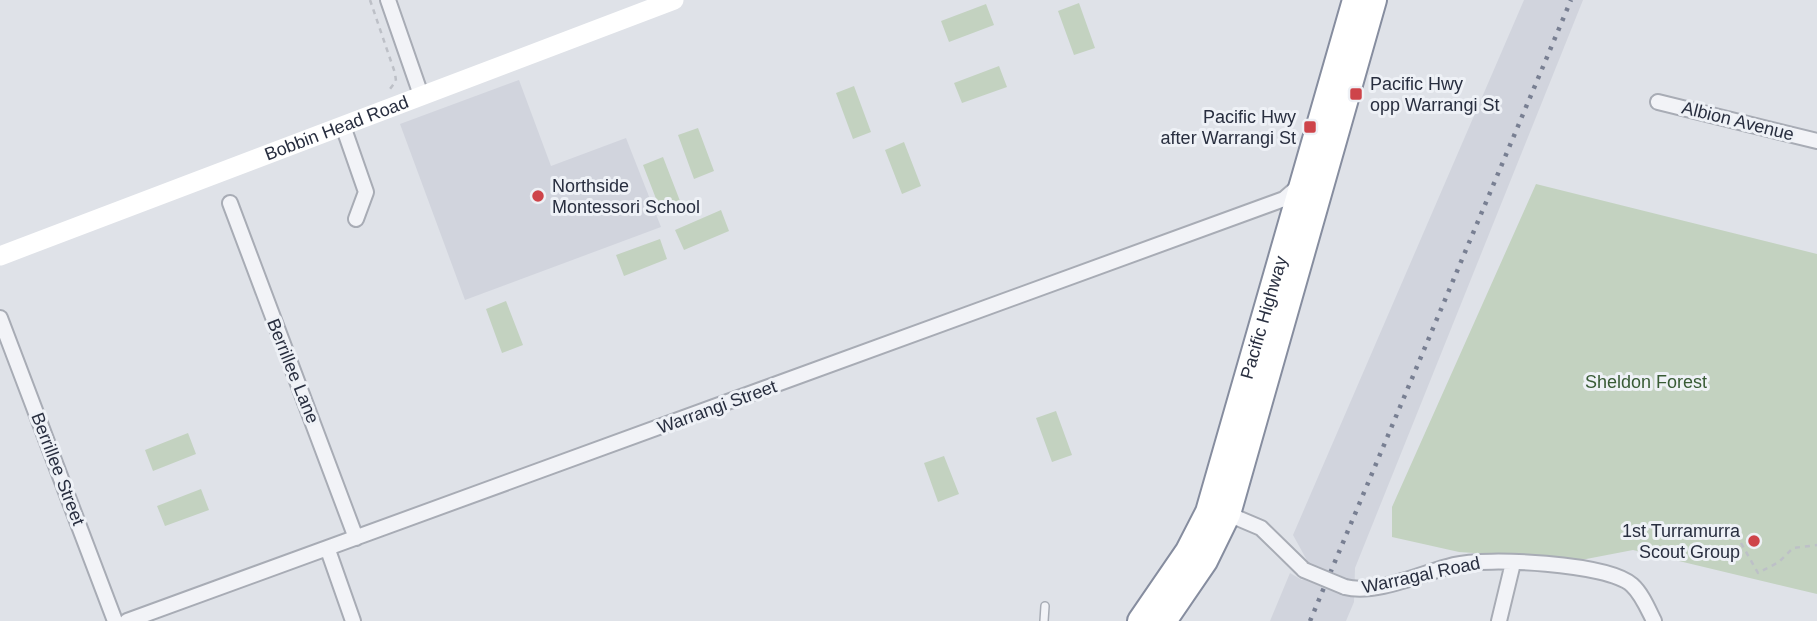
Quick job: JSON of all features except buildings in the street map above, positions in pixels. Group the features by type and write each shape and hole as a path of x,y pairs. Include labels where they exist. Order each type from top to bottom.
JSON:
{"highway":[{"name":"Pacific Highway","path":"1139,621 1188,551 1208,512 1355,0"},
{"name":"Pacific Highway","path":"1164,621 1205,561 1228,514 1374,0"}],"main road":[{"name":"Bobbin Head Road","path":"0,256 674,0"}],"street":[{"path":"388,0 421,95"},
{"name":"Albion Avenue","path":"1658,102 1817,141"},
{"path":"342,126 366,192 356,219"},
{"name":"Warrangi Street","path":"127,621 328,550 1284,199 1301,184"},
{"name":"Berrillee Lane","path":"230,204 356,538"},
{"name":"Berrillee Street","path":"0,318 115,621"},
{"name":"Warragal Road","path":"1228,514 1261,528 1304,569 1345,587 1368,590 1483,559 1607,572 1632,585 1654,621"},
{"path":"328,550 353,621"},
{"path":"1499,621 1513,563"}],"lane":[{"path":"1044,621 1045,606"}],"path":[{"path":"370,0 395,73 396,80 390,89"},
{"path":"1741,543 1758,573 1779,562 1793,548 1817,545"}],"shaded area":[{"path":"1524,0 1583,0 1355,568 1354,602 1346,621 1270,621 1290,573 1302,580 1309,564 1293,535"},
{"name":"Northside Montessori School","path":"519,80 551,166 626,138 661,227 465,300 400,124"}],"green space":[{"path":"1079,3 1095,48 1074,55 1058,11"},
{"path":"986,4 994,25 949,42 941,21"},
{"path":"999,66 1007,87 962,103 954,83"},
{"path":"854,86 871,132 853,139 836,93"},
{"path":"698,128 714,171 694,179 678,135"},
{"path":"904,142 921,186 902,194 885,150"},
{"path":"663,157 680,201 660,209 643,165"},
{"name":"Sheldon Forest","path":"1536,184 1817,254 1817,594 1633,550 1581,560 1459,552 1392,537 1392,507"},
{"path":"721,210 729,231 684,250 675,230"},
{"path":"660,239 667,259 624,276 616,255"},
{"path":"506,301 523,345 502,353 486,309"},
{"path":"1056,411 1072,455 1052,462 1036,418"},
{"path":"188,433 196,454 153,471 145,450"},
{"path":"944,456 959,494 938,502 924,463"},
{"path":"201,489 209,510 165,526 157,506"}],"railway":[{"path":"1310,621 1571,0"}],"place":[{"name":"Pacific Hwy opp Warrangi St","path":"1356,94"},
{"name":"Pacific Hwy after Warrangi St","path":"1310,127"},
{"name":"Northside Montessori School","path":"538,196"},
{"name":"1st Turramurra Scout Group","path":"1754,541"}]}
